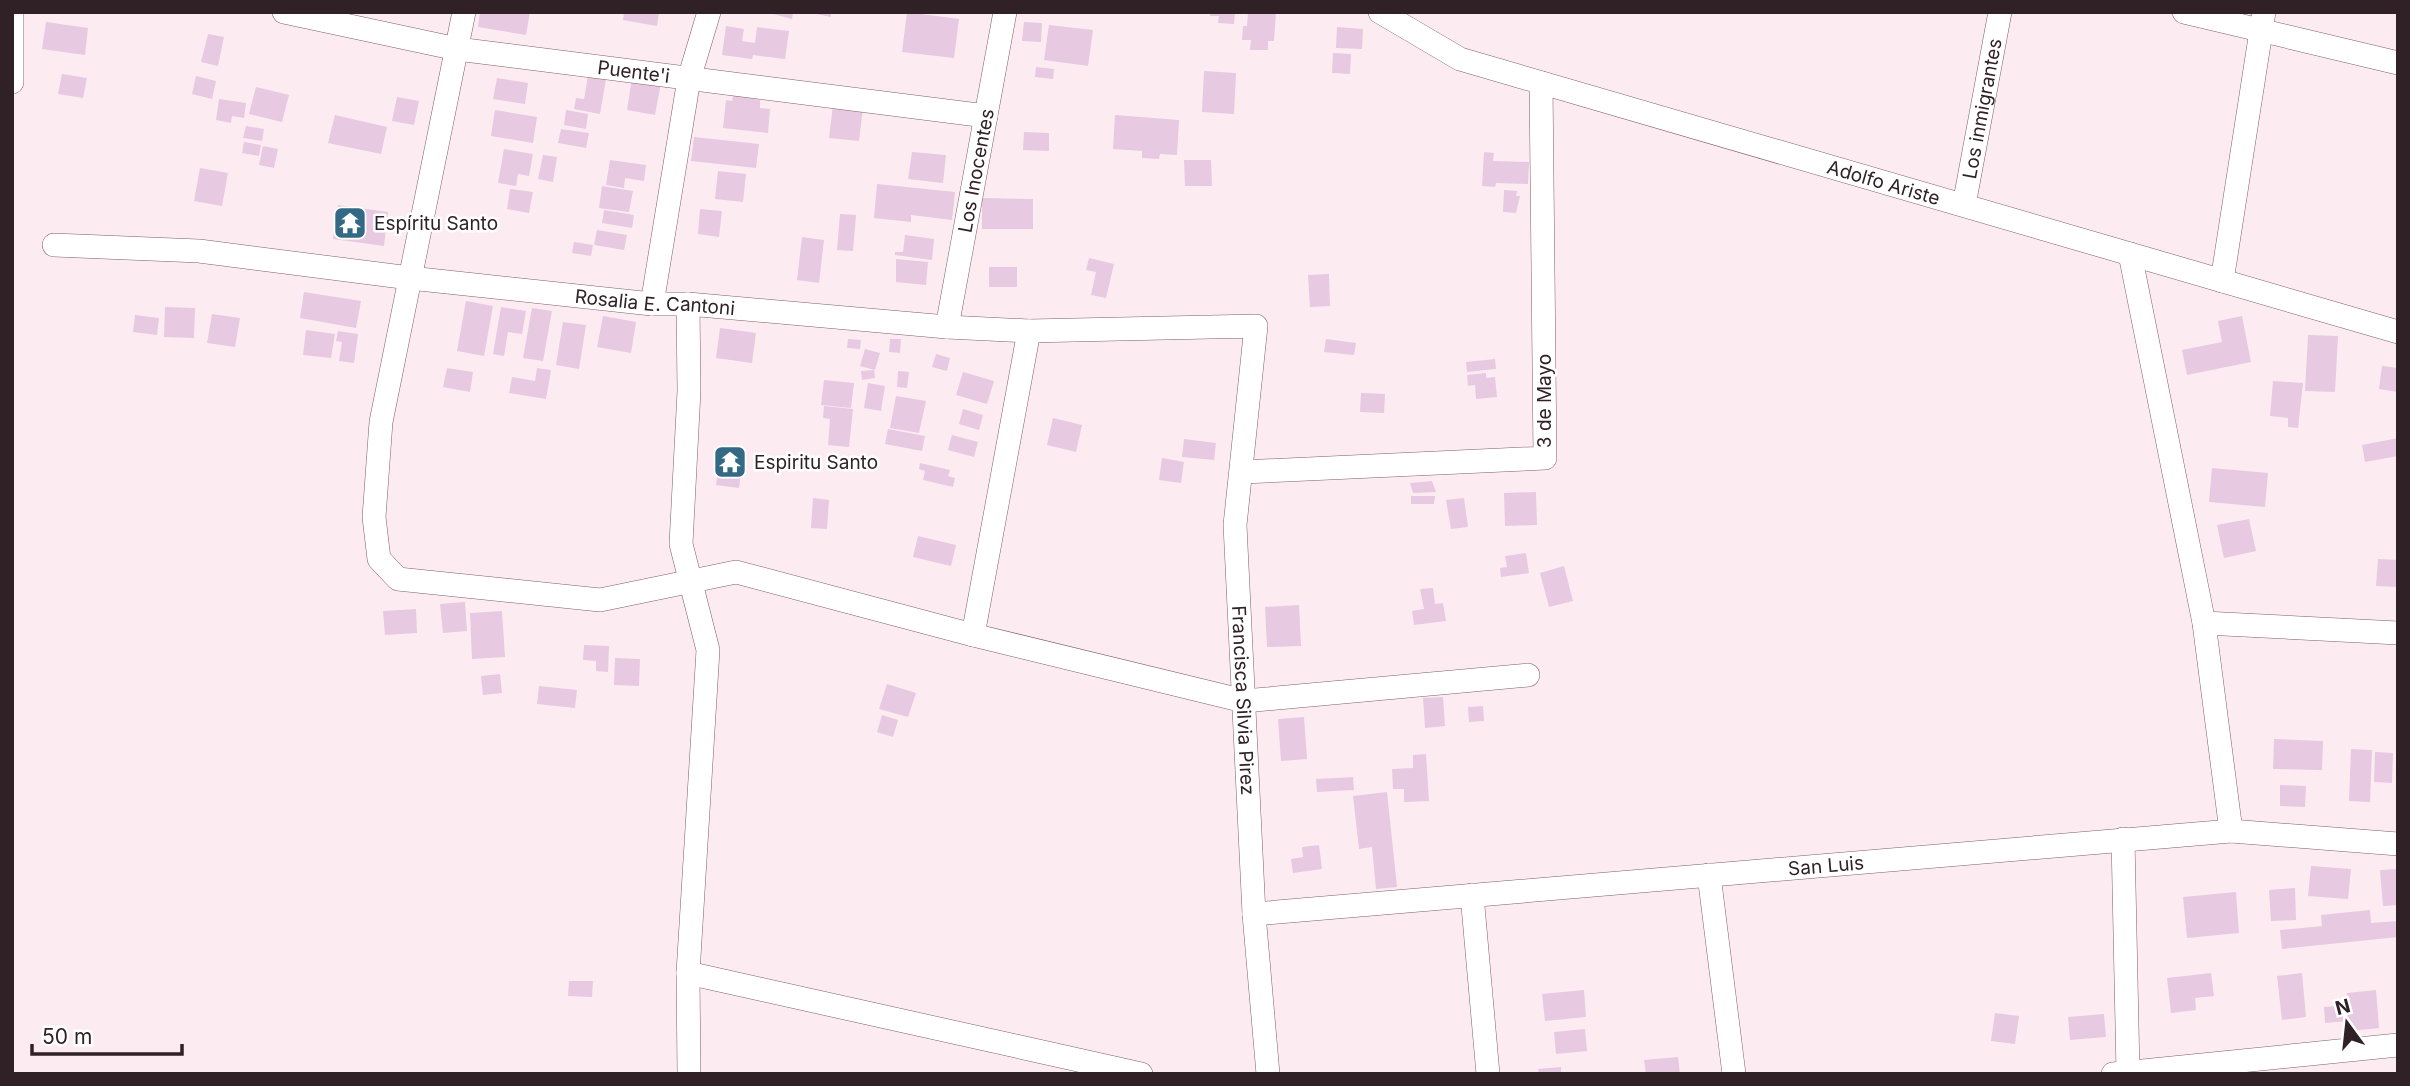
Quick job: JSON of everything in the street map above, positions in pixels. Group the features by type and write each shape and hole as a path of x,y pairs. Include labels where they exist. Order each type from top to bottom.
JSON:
{"street":[{"path":"12,12 12,82"},
{"name":"Puente'i","path":"284,12 457,48 986,116"},
{"path":"464,12 382,422 374,517 379,559 398,579 600,600 736,572 974,635 1244,701 1528,675"},
{"path":"652,304 689,79 709,12"},
{"name":"Los Inocentes","path":"947,327 1005,12"},
{"name":"Adolfo Ariste","path":"1380,12 1460,59 2398,332"},
{"name":"Los inmigrantes","path":"1964,205 2000,12"},
{"path":"2184,12 2263,21 2398,63"},
{"path":"2222,281 2263,21"},
{"name":"3 de Mayo","path":"1242,472 1545,458 1541,83"},
{"name":"Rosalia E. Cantoni","path":"54,245 199,251 410,278 652,304 688,304 947,327 1030,331 1256,326"},
{"path":"2130,254 2204,623 2231,831"},
{"path":"688,304 689,391 681,544 708,650 688,973 689,1074"},
{"name":"Francisca Silvia Pirez","path":"1256,326 1235,525 1254,914 1268,1074"},
{"path":"974,635 1030,331"},
{"path":"2204,623 2398,633"},
{"name":"San Luis","path":"1254,914 2231,831 2398,844"},
{"path":"2123,839 2120,1073 2398,1045"},
{"path":"1709,875 1734,1074"},
{"path":"1472,895 1488,1074"},
{"path":"688,973 1141,1074"}],"building":[{"path":"480,12 530,12 526,35 478,27"},
{"path":"624,12 659,12 657,26 623,20"},
{"path":"766,12 793,12 792,19"},
{"path":"806,12 831,12 831,17"},
{"path":"907,12 959,19 954,58 902,52"},
{"path":"1210,12 1235,12 1234,24 1218,23 1219,16 1210,16"},
{"path":"1248,12 1276,12 1274,41 1268,41 1268,50 1250,50 1251,40 1242,40"},
{"path":"46,22 88,28 85,55 42,49"},
{"path":"1024,22 1042,23 1041,42 1022,41"},
{"path":"1049,25 1093,30 1088,66 1044,60"},
{"path":"726,26 744,29 742,41 755,43 757,27 789,31 785,59 722,55"},
{"path":"1337,27 1363,29 1362,49 1336,48"},
{"path":"208,34 224,37 218,66 201,62"},
{"path":"1333,53 1351,54 1350,74 1332,73"},
{"path":"1036,67 1054,69 1053,79 1035,77"},
{"path":"1204,71 1236,73 1234,114 1202,112"},
{"path":"62,74 87,78 83,98 58,94"},
{"path":"196,76 216,81 212,99 192,94"},
{"path":"588,76 606,79 600,114 574,109 576,98 584,99"},
{"path":"497,78 528,83 525,104 493,99"},
{"path":"632,78 661,83 655,115 627,110"},
{"path":"256,87 289,95 282,122 249,114"},
{"path":"734,90 751,92 750,98 760,100 760,108 770,109 768,133 723,128 726,100 732,101"},
{"path":"397,97 419,101 414,125 392,121"},
{"path":"219,99 246,103 244,118 232,116 231,123 216,120"},
{"path":"833,105 863,108 859,141 829,138"},
{"path":"495,110 537,117 533,143 491,136"},
{"path":"566,110 588,114 586,129 564,125"},
{"path":"335,115 387,127 381,154 328,143"},
{"path":"1115,115 1179,120 1177,155 1160,154 1159,159 1142,158 1142,151 1113,149"},
{"path":"246,126 264,129 262,141 243,138"},
{"path":"561,129 589,133 586,148 558,143"},
{"path":"1024,132 1049,133 1049,151 1023,150"},
{"path":"694,137 759,144 756,168 691,161"},
{"path":"244,142 261,145 259,156 242,153"},
{"path":"263,146 278,149 274,168 259,165"},
{"path":"504,149 533,154 529,176 518,174 516,186 498,183"},
{"path":"912,152 946,155 943,183 908,179"},
{"path":"1484,152 1494,153 1493,161 1529,162 1528,184 1496,183 1495,187 1482,186"},
{"path":"543,155 557,157 553,182 538,179"},
{"path":"610,160 646,165 644,181 625,178 624,188 606,185"},
{"path":"1184,160 1211,160 1212,186 1185,186"},
{"path":"200,168 228,173 222,206 194,201"},
{"path":"718,171 746,174 743,202 715,199"},
{"path":"877,184 955,192 952,220 911,215 911,222 874,218"},
{"path":"602,186 633,191 629,212 599,208"},
{"path":"510,189 533,192 529,213 507,209"},
{"path":"1504,190 1517,191 1516,196 1520,196 1516,213 1503,212"},
{"path":"982,198 1033,199 1033,229 982,229"},
{"path":"338,205 388,212 384,246 333,239"},
{"path":"700,209 722,211 719,237 698,234"},
{"path":"604,210 634,215 632,228 602,223"},
{"path":"840,214 856,215 853,251 837,250"},
{"path":"597,230 627,235 624,250 594,245"},
{"path":"905,235 934,239 932,260 895,255 895,252 903,252"},
{"path":"802,237 824,240 819,283 797,280"},
{"path":"574,242 593,245 591,256 572,253"},
{"path":"1089,258 1114,264 1106,298 1091,295 1096,272 1086,270"},
{"path":"896,259 928,262 926,285 896,282"},
{"path":"989,267 1017,267 1017,287 989,287"},
{"path":"1329,274 1330,306 1310,307 1308,275"},
{"path":"304,292 361,301 356,328 300,318"},
{"path":"466,301 493,306 484,356 457,351"},
{"path":"165,307 195,308 194,338 164,337"},
{"path":"501,307 526,311 522,334 508,332 504,356 493,354"},
{"path":"532,308 552,311 543,361 523,358"},
{"path":"212,314 240,318 235,347 207,343"},
{"path":"135,315 159,318 157,335 133,332"},
{"path":"603,316 636,322 631,353 597,347"},
{"path":"2242,316 2251,362 2187,375 2182,350 2222,342 2218,321"},
{"path":"563,322 586,325 579,369 556,365"},
{"path":"720,328 756,333 752,363 716,358"},
{"path":"306,330 335,334 331,358 303,355"},
{"path":"338,331 358,334 354,363 339,361 342,342 336,341"},
{"path":"2308,335 2338,336 2335,392 2305,391"},
{"path":"848,339 861,340 860,349 847,348"},
{"path":"890,339 901,339 900,353 889,352"},
{"path":"1326,339 1356,343 1354,355 1324,352"},
{"path":"865,349 880,353 875,370 860,366"},
{"path":"936,354 950,358 947,371 932,367"},
{"path":"1495,359 1496,369 1467,372 1466,362"},
{"path":"2382,366 2398,368 2398,392 2379,389"},
{"path":"447,368 473,372 470,392 443,387"},
{"path":"537,368 551,370 546,399 509,393 512,377 535,381"},
{"path":"874,370 875,378 862,380 861,371"},
{"path":"898,371 909,372 907,388 897,387"},
{"path":"963,372 994,381 987,404 956,395"},
{"path":"1486,373 1486,378 1495,377 1497,397 1476,399 1475,385 1468,386 1467,375"},
{"path":"824,380 854,383 851,408 821,405"},
{"path":"2273,381 2303,383 2298,428 2288,427 2288,418 2270,416"},
{"path":"868,383 885,386 881,411 864,408"},
{"path":"1361,393 1385,394 1384,413 1360,412"},
{"path":"896,396 926,401 919,433 890,428"},
{"path":"824,406 853,409 849,447 828,445 830,419 823,418"},
{"path":"963,409 983,415 979,430 959,424"},
{"path":"1053,418 1082,425 1076,452 1047,445"},
{"path":"888,429 925,436 922,451 885,444"},
{"path":"952,435 978,442 974,457 948,450"},
{"path":"2398,438 2398,456 2365,462 2362,445"},
{"path":"1184,439 1216,443 1214,460 1182,457"},
{"name":"Espiritu Santo","path":"721,448 744,450 739,488 716,485"},
{"path":"1162,458 1184,462 1181,483 1159,480"},
{"path":"920,463 950,470 948,476 955,478 953,487 923,480 925,471 919,469"},
{"path":"2212,468 2268,473 2265,507 2209,502"},
{"path":"1432,481 1436,492 1413,493 1410,483"},
{"path":"1536,492 1537,525 1505,526 1504,493"},
{"path":"1411,496 1435,496 1434,504 1411,504"},
{"path":"813,498 829,500 827,529 811,528"},
{"path":"1464,498 1468,527 1451,529 1446,500"},
{"path":"2249,519 2256,551 2224,558 2217,525"},
{"path":"918,536 956,545 951,566 913,557"},
{"path":"1526,553 1529,573 1501,577 1500,568 1507,567 1505,556"},
{"path":"2378,559 2398,560 2398,587 2376,586"},
{"path":"1564,566 1573,601 1549,607 1540,573"},
{"path":"1433,588 1435,604 1443,603 1446,621 1414,625 1412,611 1424,609 1420,589"},
{"path":"465,602 467,631 443,633 440,604"},
{"path":"1299,605 1301,646 1267,647 1265,607"},
{"path":"416,609 417,633 385,635 383,611"},
{"path":"502,611 505,657 472,659 470,613"},
{"path":"584,645 609,646 608,672 596,671 596,661 583,660"},
{"path":"615,658 640,659 639,686 614,685"},
{"path":"500,674 502,693 483,695 481,676"},
{"path":"887,684 916,693 908,717 879,709"},
{"path":"539,686 577,690 575,708 537,704"},
{"path":"1443,697 1445,726 1425,728 1423,698"},
{"path":"1483,706 1484,721 1469,722 1468,707"},
{"path":"882,715 898,720 893,737 877,732"},
{"path":"1304,717 1307,759 1281,761 1278,719"},
{"path":"2274,739 2323,741 2322,770 2273,769"},
{"path":"2351,749 2372,750 2370,802 2349,801"},
{"path":"2375,752 2393,753 2392,783 2374,782"},
{"path":"1426,754 1429,801 1404,802 1404,789 1393,789 1392,769 1413,768 1413,755"},
{"path":"1353,777 1354,790 1317,792 1316,779"},
{"path":"2280,785 2306,786 2305,807 2280,806"},
{"path":"1387,792 1397,887 1376,889 1372,847 1359,849 1353,796"},
{"path":"1319,845 1322,869 1293,873 1291,859 1303,857 1302,847"},
{"path":"2311,866 2351,869 2348,899 2308,896"},
{"path":"2398,869 2398,905 2383,906 2380,870"},
{"path":"2295,888 2296,920 2271,921 2269,890"},
{"path":"2236,892 2239,933 2187,938 2183,897"},
{"path":"2370,910 2371,923 2398,921 2398,937 2282,949 2280,930 2322,926 2321,915"},
{"path":"2211,973 2214,996 2195,998 2196,1010 2171,1013 2167,978"},
{"path":"2302,973 2306,1017 2282,1020 2277,976"},
{"path":"569,981 593,981 592,997 568,996"},
{"path":"1584,990 1586,1017 1545,1021 1542,994"},
{"path":"2376,990 2379,1028 2350,1031 2349,1021 2325,1023 2324,1007 2348,1005 2347,993"},
{"path":"1995,1013 2019,1016 2015,1044 1991,1041"},
{"path":"2104,1014 2106,1037 2070,1040 2068,1017"},
{"path":"1585,1029 1587,1051 1556,1054 1554,1032"},
{"path":"1678,1057 1680,1074 1646,1074 1644,1060"},
{"path":"1561,1067 1561,1074 1539,1074 1538,1069"}],"place":[{"name":"Espíritu Santo","path":"350,223"},
{"name":"Espiritu Santo","path":"730,462"}]}
